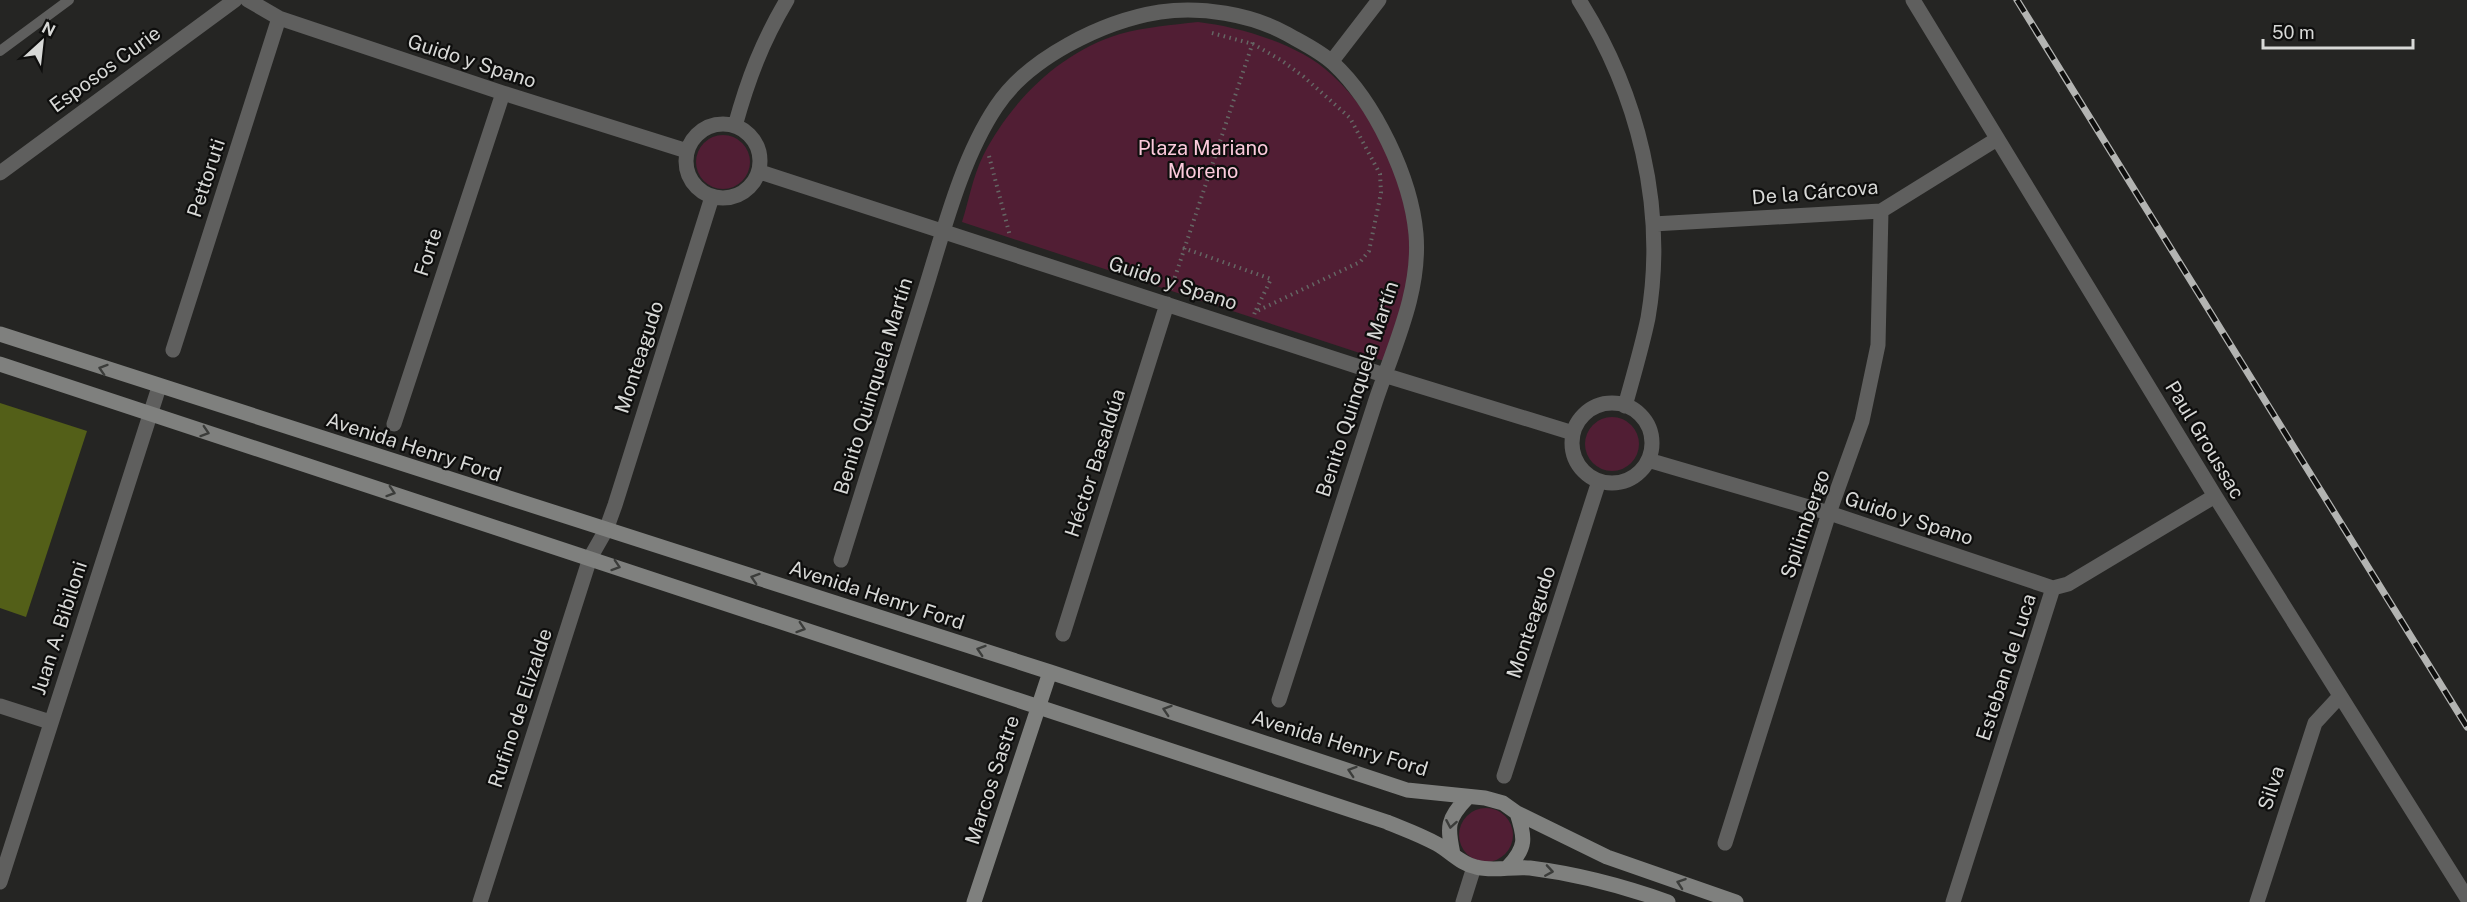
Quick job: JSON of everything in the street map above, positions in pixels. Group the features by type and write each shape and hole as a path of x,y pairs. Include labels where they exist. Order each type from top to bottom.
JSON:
{"main road":[{"name":"Avenida Henry Ford","path":"0,334 1050,672 1407,790 1467,798 1485,798 1503,803 1517,813 1607,857 1736,902"},
{"path":"0,364 1387,822 1414,833 1474,867 1490,870 1508,867 1590,878 1668,902"},
{"name":"Marcos Sastre","path":"974,902 1050,672"},
{"path":"1453,854 1449,822 1454,812 1467,798"},
{"path":"1508,867 1520,853 1524,835 1517,813"}],"street":[{"name":"Esposos Curie","path":"0,173 235,0"},
{"name":"Guido y Spano","path":"248,0 279,18 503,93 687,151"},
{"path":"735,126 748,77 759,49 787,0"},
{"path":"1332,61 1379,0"},
{"path":"1579,0 1609,51 1631,108 1645,160 1653,224 1653,278 1648,316 1625,406"},
{"name":"Paul Groussac","path":"1913,0 2215,496 2467,898"},
{"name":"Benito Quinquela Martín","path":"841,560 960,182 982,132 995,108 1009,90 1046,58 1098,31 1163,6 1229,15 1260,22 1290,36 1332,61 1367,106 1390,147 1404,181 1416,235 1414,280 1410,304 1384,375 1279,700"},
{"name":"Pettoruti","path":"173,350 279,18"},
{"name":"Forte","path":"394,424 503,93"},
{"path":"723,124 735,126 745,131 759,149 760,172 750,189 741,195 722,199 712,197 693,184 688,174 687,151 692,140 700,131 723,124"},
{"name":"De la Cárcova","path":"1653,224 1881,211 1997,139"},
{"name":"Guido y Spano","path":"760,172 1384,375 1573,433"},
{"name":"Monteagudo","path":"606,530 712,197"},
{"name":"Spilimbergo","path":"1725,843 1829,513 1862,421 1878,345 1881,211"},
{"name":"Héctor Basaldúa","path":"1063,634 1167,304"},
{"name":"Juan A. Bibiloni","path":"0,882 159,387"},
{"path":"1612,403 1625,406 1637,412 1646,422 1651,434 1652,447 1648,460 1641,471 1630,479 1617,483 1599,481 1582,470 1575,459 1572,446 1573,433 1583,416 1599,405 1612,403"},
{"name":"Guido y Spano","path":"1648,460 1829,513 2053,588"},
{"name":"Monteagudo","path":"1504,776 1599,481"},
{"name":"Esteban de Luca","path":"1953,902 2053,588 2068,584 2215,496"},
{"name":"Rufino de Elizalde","path":"480,902 590,558 606,530"},
{"name":"Silva","path":"2257,902 2315,723 2340,696"},
{"path":"0,706 50,722"},
{"path":"1462,902 1474,867"}],"lane":[{"path":"0,51 69,0"}],"path":[{"path":"1167,304 1183,248 1260,22"},
{"path":"1212,33 1253,44 1304,77 1350,118 1380,174 1382,194 1369,252 1360,262 1255,312"},
{"path":"982,132 1014,254"},
{"path":"1183,248 1271,279 1247,330"}],"green space":[{"name":"Plaza Mariano Moreno","path":"1198,22 1232,28 1268,39 1318,63 1349,92 1379,135 1399,184 1406,210 1411,261 1405,300 1384,361 962,222 974,180 994,136 1023,98 1040,81 1077,53 1098,42 1120,34 1159,26"},
{"path":"718,135 728,135 738,139 746,147 750,162 746,177 738,185 728,189 718,189 708,185 700,177 696,167 696,157 700,147 708,139"},
{"path":"1607,417 1617,417 1627,421 1635,429 1639,444 1635,459 1627,467 1617,471 1607,471 1597,467 1589,459 1585,449 1585,439 1589,429 1597,421"},
{"path":"1486,808 1496,810 1505,816 1511,825 1513,835 1511,845 1505,854 1496,860 1486,862 1476,860 1467,854 1461,845 1459,835 1461,825 1467,816 1476,810"}],"building":[{"path":"0,403 87,431 26,617 0,608"}],"railway":[{"path":"2017,0 2467,727"}]}
